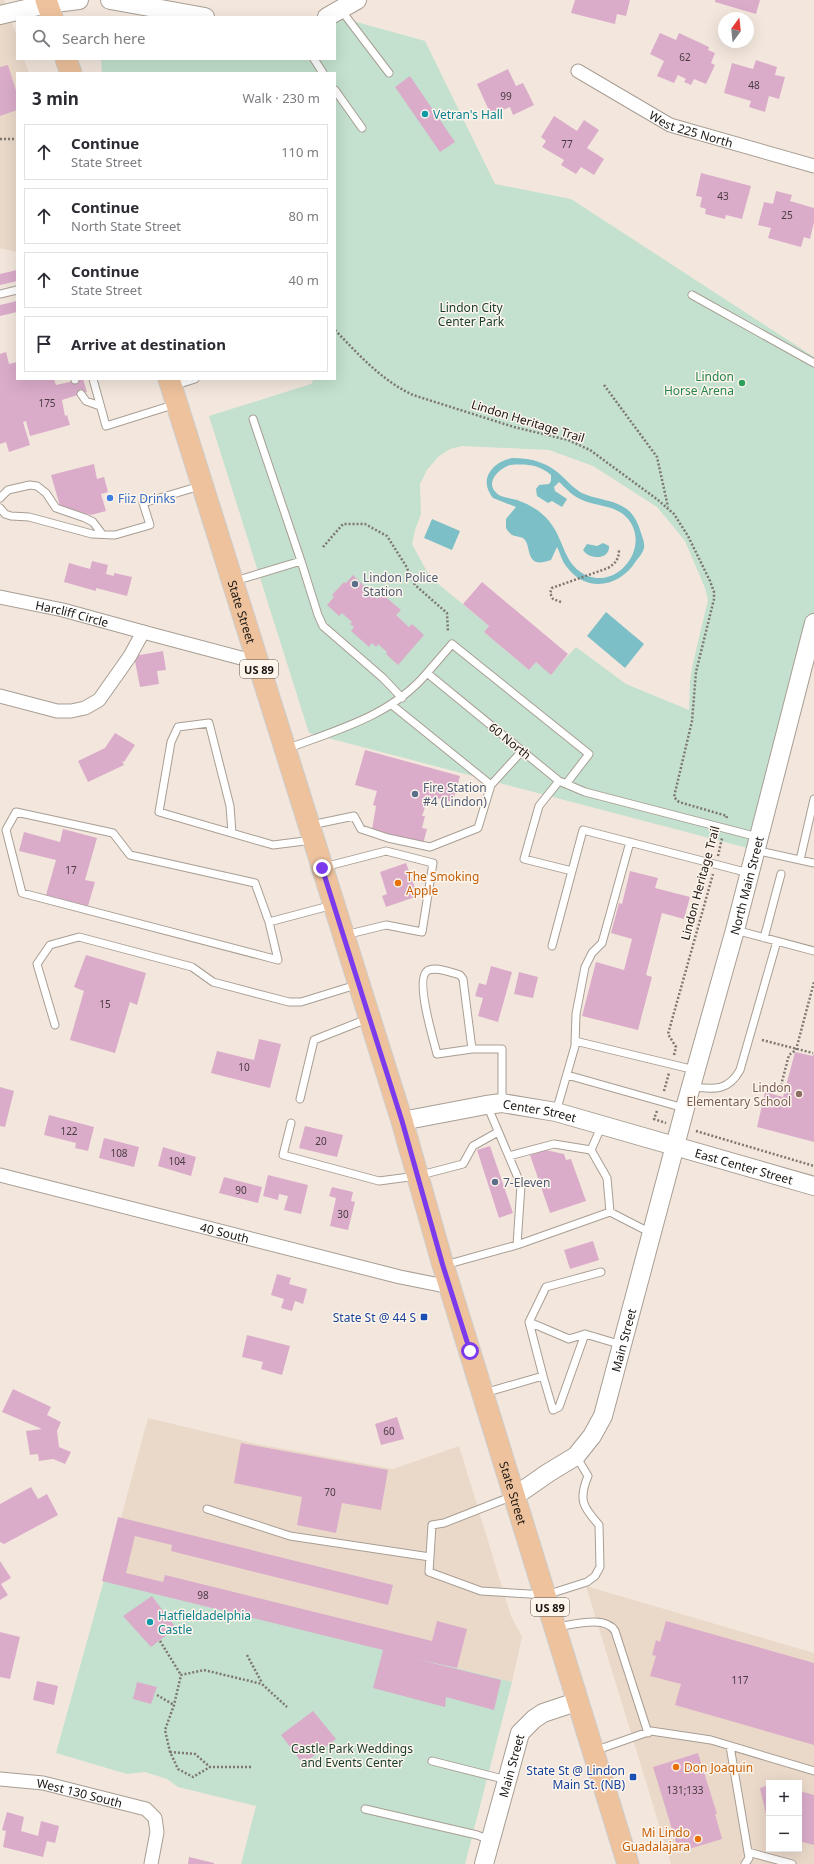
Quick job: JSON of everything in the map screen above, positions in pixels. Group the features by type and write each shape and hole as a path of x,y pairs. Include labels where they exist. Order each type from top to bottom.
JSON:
{"main road":[{"path":"66,60 70,72"},
{"name":"State Street","path":"172,390 256,662 359,984"},
{"name":"US 89","path":"359,984 402,1121"},
{"name":"State Street","path":"402,1121 443,1266 556,1627 628,1864"}],"street":[{"path":"0,15 79,0"},
{"path":"110,0 173,8 201,16"},
{"path":"334,14 357,0"},
{"name":"West 225 North","path":"578,71 670,125 814,166"},
{"name":"Harcliff Circle","path":"0,597 63,610 256,662"},
{"name":"North Main Street","path":"674,1147 735,930 814,623"},
{"path":"0,696 57,711 71,711 85,708 98,700 130,656 144,632"},
{"name":"Center Street","path":"402,1121 494,1104 556,1112 674,1147"},
{"name":"East Center Street","path":"674,1147 814,1186"},
{"name":"Main Street","path":"515,1496 576,1456 592,1436 603,1416 674,1147"},
{"name":"40 South","path":"0,1175 400,1277 450,1287"},
{"name":"Main Street","path":"484,1864 520,1733 543,1712 578,1701"},
{"name":"West 130 South","path":"0,1779 43,1783 146,1809 155,1818 157,1832 151,1864"}],"lane":[{"path":"336,16 389,73"},
{"path":"315,60 322,72"},
{"path":"336,91 362,128"},
{"path":"0,294 16,290"},
{"path":"692,294 814,363"},
{"path":"93,380 106,426 193,380"},
{"path":"81,394 86,401 100,406"},
{"path":"253,419 318,615 323,626 383,678 402,698"},
{"path":"0,508 5,514 11,516 29,517 92,534 116,536 150,525 143,503 202,485"},
{"path":"0,498 8,490 26,486 37,486 46,493 56,508 93,522 102,534"},
{"path":"232,582 301,561"},
{"path":"285,750 377,714 392,705 416,687 452,644 589,754 539,806 524,859 572,871"},
{"name":"60 North","path":"427,674 562,782 585,792 724,828 800,860 814,863"},
{"path":"392,705 491,785"},
{"path":"232,833 230,806 209,723 178,727 170,742 159,812 273,845 311,833 354,816 361,829 388,838 430,847 478,828 491,785 522,750"},
{"path":"800,860 814,799"},
{"path":"16,812 113,833 130,855 255,883 269,922 278,960 22,893 6,830 16,812"},
{"path":"552,946 583,830 749,873"},
{"path":"556,1112 575,1041 576,1014 584,968 592,954 602,943 630,842"},
{"path":"322,868 386,851 433,863 422,932 386,925 343,935"},
{"path":"764,938 781,874"},
{"path":"269,922 334,905"},
{"path":"735,930 814,951"},
{"path":"55,1025 37,964 50,945 79,937 192,967 212,982 289,1002 300,1002 359,984"},
{"path":"575,1041 672,1064 710,1089 724,1087 736,1078 742,1064 777,941"},
{"path":"472,1049 463,979 460,975 455,973 428,970 425,972 422,985 437,1054 472,1049 502,1049 494,1104 498,1132 521,1184 516,1245"},
{"path":"300,1099 314,1040 369,1018"},
{"path":"567,1074 685,1108"},
{"path":"291,1123 283,1155 379,1181 417,1176 463,1164 473,1146 498,1132"},
{"path":"591,1150 602,1125"},
{"path":"509,1156 554,1144 591,1150"},
{"path":"591,1150 607,1178 610,1212"},
{"path":"443,1266 516,1245 610,1212 651,1233"},
{"path":"585,1334 559,1407 553,1410 529,1322 546,1287 601,1272"},
{"path":"529,1322 569,1339 585,1334 622,1345"},
{"path":"483,1394 543,1376"},
{"path":"515,1496 444,1523 432,1525 429,1572 480,1591 546,1595 587,1582 595,1576 600,1567 599,1525 587,1512 584,1506 583,1497 588,1476 576,1456"},
{"path":"207,1509 290,1536 430,1556"},
{"path":"556,1627 601,1622 611,1625 648,1733"},
{"path":"594,1751 651,1731 711,1740 814,1771"},
{"path":"730,1746 750,1858 745,1864"},
{"path":"432,1761 507,1780"},
{"path":"365,1809 478,1835 490,1840"},
{"path":"748,1852 792,1864"}],"path":[{"path":"0,139 16,139"},
{"name":"Lindon Heritage Trail","path":"336,331 373,369 397,387 412,395 514,427 578,444 602,458 668,507 688,536 710,581 714,592 714,599 696,672 692,721 674,797 679,802 727,816 716,865 668,1034 676,1047 661,1101 654,1119 814,1166"},
{"path":"604,385 657,457 668,507"},
{"path":"324,547 343,524 365,524 388,536 406,566 415,585 447,612 448,632"},
{"path":"561,602 553,599 550,593 552,588 608,568 615,564 619,556 619,549"},
{"path":"779,1094 789,1055 796,1048 814,982"},
{"path":"762,1040 813,1052"},
{"path":"160,1641 181,1675 174,1705 165,1730 170,1752 178,1769 194,1777 210,1767 251,1767"},
{"path":"246,1654 262,1684 287,1707"},
{"path":"181,1675 204,1670 262,1684"},
{"path":"157,1695 174,1705"},
{"path":"170,1752 195,1754 210,1767"}],"shaded area":[{"path":"0,0 4,0 16,34 16,60 24,60 29,72 16,72 16,252 0,248"},
{"path":"148,1418 257,1444 393,1469 459,1446 511,1616 522,1637 512,1682 104,1580"},
{"path":"586,1586 814,1653 814,1864 671,1864"}],"green space":[{"name":"Lindon City Center Park","path":"342,18 425,41 495,184 571,199 814,357 814,623 755,850 309,733 209,416 311,384 313,380 336,380 336,72 102,72 101,60 336,60 336,21","holes":["462,446 549,450 593,466 657,507 685,541 705,588 708,600 693,663 690,681 689,710 626,684 576,647 551,674 536,662 529,670 484,632 489,626 430,577 412,544 421,514 420,484 427,470 438,457 450,449"]},
{"name":"Castle Park Weddings and Events Center","path":"104,1580 512,1682 465,1864 241,1864 256,1806 178,1787 167,1779 145,1772 127,1774 56,1753"}],"water":[{"path":"520,458 540,462 558,473 580,492 623,506 628,510 638,525 644,546 642,553 629,570 621,577 612,581 602,584 593,584 583,581 574,575 565,564 557,547 551,560 537,562 533,560 524,539 512,535 506,528 506,519 516,507 493,498 487,485 489,473 498,463 505,460","holes":["510,465 527,465 537,467 551,475 551,481 549,484 539,485 536,489 537,496 548,503 552,501 562,507 567,499 555,491 554,487 559,482 571,493 587,502 622,513 632,525 635,535 635,546 632,556 626,565 618,572 599,578 588,576 580,572 569,559 554,528 542,514 526,504 501,496 494,491 492,486 494,477 497,473"]},
{"path":"432,519 460,531 452,550 424,538"},
{"path":"603,543 609,546 608,551 603,556 590,556 583,550 587,544 597,546"},
{"path":"606,612 644,644 625,668 587,636"}],"building":[{"path":"575,0 630,0 626,16 617,14 615,24 571,13"},
{"path":"715,0 760,0 756,14 754,12 749,12 715,2"},
{"path":"660,33 676,40 679,33 709,47 708,50 715,53 711,63 715,65 706,84 694,79 691,85 684,82 686,79 678,75 674,83 657,76 664,61 650,54"},
{"path":"756,60 777,67 775,75 785,77 779,99 769,96 765,112 749,107 751,101 724,93 732,63 753,69"},
{"path":"8,65 16,91 16,110 0,116 0,67"},
{"path":"508,69 516,86 523,83 534,105 513,115 510,107 491,115 477,84"},
{"name":"Vetran's Hall","path":"410,76 455,142 440,152 395,87"},
{"path":"554,116 577,131 584,120 599,130 587,148 604,159 594,175 581,167 576,174 561,165 564,160 542,147 546,141 541,137"},
{"path":"701,173 751,186 742,219 726,215 725,219 705,214 706,209 700,207 702,197 696,196"},
{"path":"776,191 792,195 790,201 814,208 814,222 810,239 804,237 801,247 768,238 771,228 758,225 764,202 773,204"},
{"path":"16,270 16,281 0,285 0,274"},
{"path":"16,301 16,312 0,316 0,305"},
{"path":"6,352 9,364 16,362 16,380 54,380 56,385 83,380 87,392 62,400 65,416 67,415 70,425 30,436 26,421 23,422 30,445 9,452 6,442 0,444 0,354"},
{"path":"94,464 97,479 104,477 108,492 101,494 106,511 91,515 60,506 51,475"},
{"path":"92,561 108,565 106,574 114,576 114,573 132,577 127,596 96,588 96,591 64,582 69,563 90,569"},
{"path":"353,575 377,599 382,594 401,610 396,615 409,627 412,624 424,635 398,665 378,644 376,647 372,643 369,647 351,631 354,627 350,624 352,622 342,613 339,616 327,605 334,597 332,595"},
{"path":"482,582 568,654 551,675 536,662 529,670 484,632 489,626 463,604"},
{"path":"163,651 166,670 157,671 159,684 140,687 134,656"},
{"path":"115,733 135,745 124,762 122,761 124,765 88,782 78,761 105,748"},
{"name":"Fire Station #4 (Lindon)","path":"365,750 460,776 453,802 436,798 434,806 426,804 422,816 425,816 422,828 427,829 423,844 372,830 376,806 373,805 377,791 355,785"},
{"path":"63,829 97,838 85,880 95,882 88,906 46,895 56,860 19,851 24,832 60,842"},
{"name":"The Smoking Apple","path":"406,863 418,896 386,907 382,896 387,894 380,872"},
{"path":"630,871 658,878 655,888 690,897 684,919 662,913 646,975 652,977 638,1030 582,1016 596,962 624,970 632,939 611,933 619,903 622,904"},
{"path":"86,955 146,973 137,1005 130,1002 115,1053 70,1040 84,991 74,987"},
{"path":"491,966 512,972 498,1022 478,1016 483,998 475,996 479,983 486,985"},
{"path":"519,972 538,977 533,998 514,994"},
{"path":"259,1039 281,1044 270,1088 211,1073 217,1051 254,1060"},
{"name":"Lindon Elementary School","path":"795,1052 813,1056 814,1052 814,1142 757,1127 765,1092 783,1097"},
{"path":"0,1087 14,1091 5,1127 0,1126"},
{"path":"49,1115 94,1127 88,1151 75,1148 76,1143 44,1135"},
{"path":"305,1126 343,1135 337,1157 299,1148"},
{"path":"104,1138 139,1147 134,1167 99,1158"},
{"name":"7-Eleven","path":"490,1146 513,1213 499,1218 477,1150"},
{"path":"163,1147 196,1157 191,1176 158,1166"},
{"path":"546,1150 564,1154 566,1160 571,1159 586,1201 550,1213 530,1155"},
{"path":"268,1175 308,1185 301,1214 284,1210 288,1196 279,1194 278,1200 263,1196"},
{"path":"224,1177 262,1187 258,1203 219,1193"},
{"path":"332,1187 353,1192 351,1201 355,1202 348,1230 330,1226 336,1198 329,1196"},
{"path":"593,1241 599,1260 570,1269 564,1250"},
{"path":"277,1274 291,1278 289,1284 307,1289 303,1304 295,1301 292,1311 281,1308 284,1299 271,1295"},
{"path":"247,1335 290,1346 282,1375 261,1369 263,1362 242,1357"},
{"path":"13,1389 51,1407 47,1415 61,1422 57,1431 59,1447 71,1452 65,1464 53,1459 39,1461 38,1454 30,1455 26,1431 42,1429 2,1412"},
{"path":"397,1417 404,1439 381,1445 375,1424"},
{"path":"241,1443 388,1470 381,1510 342,1503 336,1533 297,1525 302,1497 234,1483"},
{"path":"31,1487 38,1499 47,1494 58,1515 4,1544 0,1542 0,1504"},
{"path":"118,1517 393,1585 388,1605 171,1551 172,1545 135,1536 126,1573 163,1582 165,1575 432,1641 437,1621 467,1629 457,1668 416,1659 501,1680 494,1710 446,1697 445,1707 373,1688 383,1650 102,1581"},
{"path":"0,1561 11,1578 1,1584 8,1595 0,1600"},
{"name":"Hatfieldadelphia Castle","path":"152,1596 176,1628 151,1647 123,1616"},
{"path":"666,1621 814,1663 814,1745 675,1705 681,1684 650,1676 656,1656 652,1655 656,1640 660,1642"},
{"path":"0,1632 20,1637 10,1679 0,1677"},
{"path":"37,1681 58,1686 54,1705 33,1700"},
{"path":"137,1682 157,1687 151,1704 133,1699"},
{"path":"313,1711 336,1739 303,1764 281,1735"},
{"path":"698,1753 717,1814 715,1814 722,1839 679,1852 653,1767"},
{"path":"766,1786 766,1814 760,1788"},
{"path":"802,1792 814,1795 814,1845 802,1842"},
{"path":"7,1812 24,1817 21,1831 38,1836 41,1821 59,1826 55,1843 47,1841 43,1857 3,1847 6,1831 2,1830"},
{"path":"189,1857 214,1863 214,1864 188,1864"}],"place":[{"name":"Vetran's Hall","path":"425,114"},
{"name":"Lindon Horse Arena","path":"742,383"},
{"name":"Fiiz Drinks","path":"110,498"},
{"name":"Lindon Police Station","path":"355,584"},
{"name":"Fire Station #4 (Lindon)","path":"415,794"},
{"name":"The Smoking Apple","path":"398,883"},
{"name":"Lindon Elementary School","path":"799,1094"},
{"name":"7-Eleven","path":"495,1182"},
{"name":"State St @ 44 S","path":"424,1317"},
{"name":"Hatfieldadelphia Castle","path":"150,1622"},
{"name":"Don Joaquin","path":"676,1767"},
{"name":"State St @ Lindon Main St. (NB)","path":"633,1777"},
{"name":"Mi Lindo Guadalajara","path":"698,1839"}],"route":[{"path":"322,868 402,1121 443,1266 470,1351"}]}
